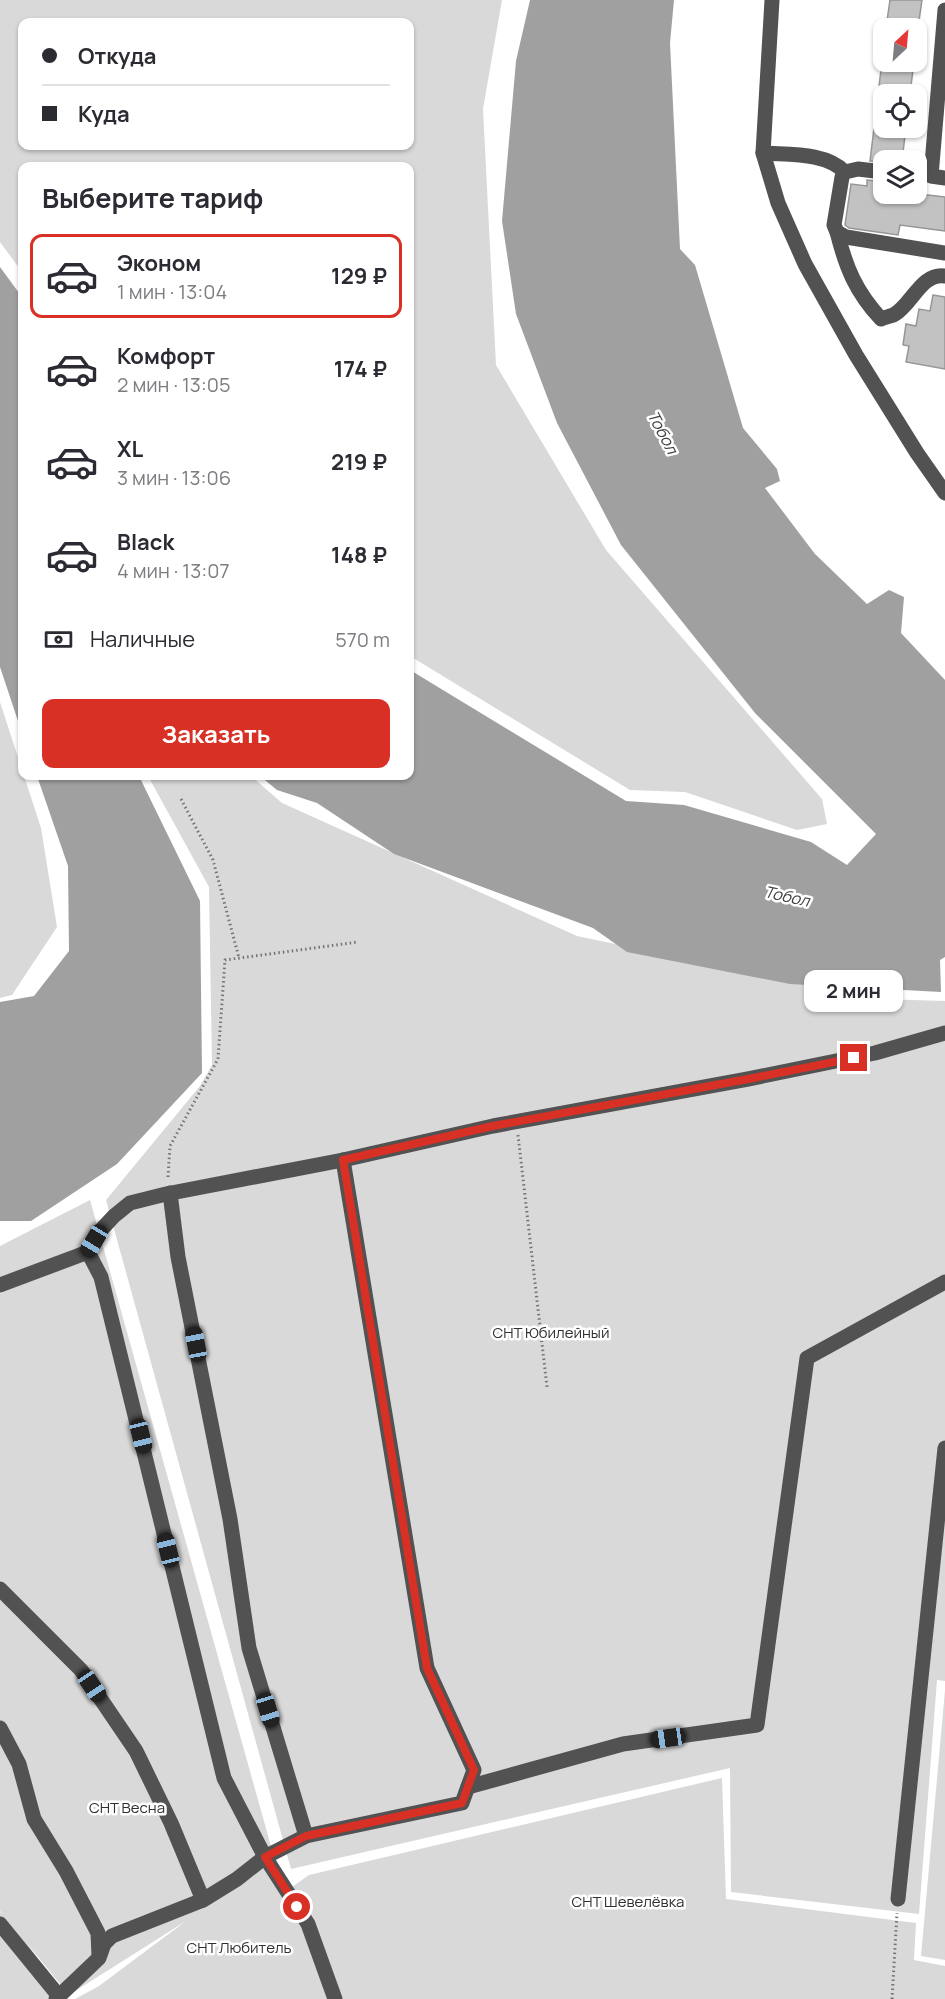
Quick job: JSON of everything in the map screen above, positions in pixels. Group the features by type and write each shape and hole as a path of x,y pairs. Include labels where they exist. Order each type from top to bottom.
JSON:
{"street":[{"path":"772,0 764,153 778,203 805,264 856,355 917,453 945,493"},
{"path":"931,176 945,10"},
{"path":"764,153 811,156 836,163 845,172"},
{"path":"873,171 858,169 845,172 842,177 834,225 842,235 845,262 864,301 881,319 896,314 922,285 939,275 945,276"},
{"path":"842,235 945,253"},
{"path":"0,1285 88,1252 100,1231 130,1203 516,1122 874,1053 945,1033"},
{"path":"0,1924 57,1997 99,1958 104,1944 112,1936 203,1900 237,1879 265,1857 306,1836 462,1803 474,1770 427,1668 343,1160"},
{"path":"168,1194 178,1257 230,1520 249,1648 306,1836"},
{"path":"88,1252 101,1277 224,1778 265,1857 308,1924 335,1999"},
{"path":"468,1787 623,1744 757,1725 807,1358 945,1281"},
{"path":"898,1899 945,1448"},
{"path":"0,1589 81,1670 136,1750 171,1823 203,1900"},
{"path":"0,1728 19,1764 34,1819 66,1870 98,1933 99,1958"}],"path":[{"path":"181,799 213,860 239,958"},
{"path":"168,1194 170,1146 218,1059 225,960 358,942"},
{"path":"516,1122 547,1387"},
{"path":"892,1999 898,1899"}],"green space":[{"path":"0,0 502,0 483,109 496,365 606,550 822,799 827,824 797,830 685,792 630,790 414,658 414,162 18,162 18,267 0,242"},
{"path":"0,702 18,757 18,780 25,780 41,828 57,927 12,995 0,998"},
{"name":"СНТ Юбилейный","path":"150,780 256,780 282,803 577,936 878,999 945,1001 945,1681 937,1680 919,1914 731,1892 730,1768 291,1869 106,1200 200,1086 212,1065 209,887"},
{"path":"90,1200 276,1864 282,1894 309,1875 722,1778 726,1899 916,1923 914,1960 945,1966 945,1999 75,1999 99,1986 186,1921 69,1995 25,1941 68,1999 0,1999 0,1912 3,1914 0,1911 0,1246"},
{"path":"945,1690 945,1960 921,1956"}],"water":[{"name":"Тобол","path":"530,0 674,0 670,43 680,249 695,265 743,428 777,469 780,481 765,488 815,554 867,604 889,590 904,597 901,633 945,680 945,957 940,960 941,992 790,984 627,952 593,928 394,854 317,803 277,790 265,780 414,780 414,672 626,801 684,805 811,842 847,865 876,834 755,713 621,545 557,423 516,314 502,221 516,61"},
{"path":"0,267 18,292 18,721 0,667"},
{"path":"38,780 141,780 200,901 202,1073 117,1164 31,1221 0,1221 0,1002 34,996 69,951 68,866"}],"building":[{"path":"890,0 922,0 919,18 887,18"},
{"path":"881,72 913,72 911,84 879,84"},
{"path":"873,136 905,138 903,150 873,150 873,161 870,161"},
{"path":"867,180 873,181 873,204 927,204 927,195 945,197 945,231 900,225 898,235 849,228 845,225 851,184 867,186"},
{"path":"933,295 945,297 945,369 906,362 909,346 903,345 906,324 916,326 919,309 930,311"}],"route":[{"path":"297,1907 265,1857 306,1836 462,1803 474,1770 427,1668 343,1160 493,1126 854,1058"}],"park label":[{"name":"СНТ Весна","path":"127,1807"},
{"name":"СНТ Шевелёвка","path":"628,1901"},
{"name":"СНТ Любитель","path":"239,1947"}]}
